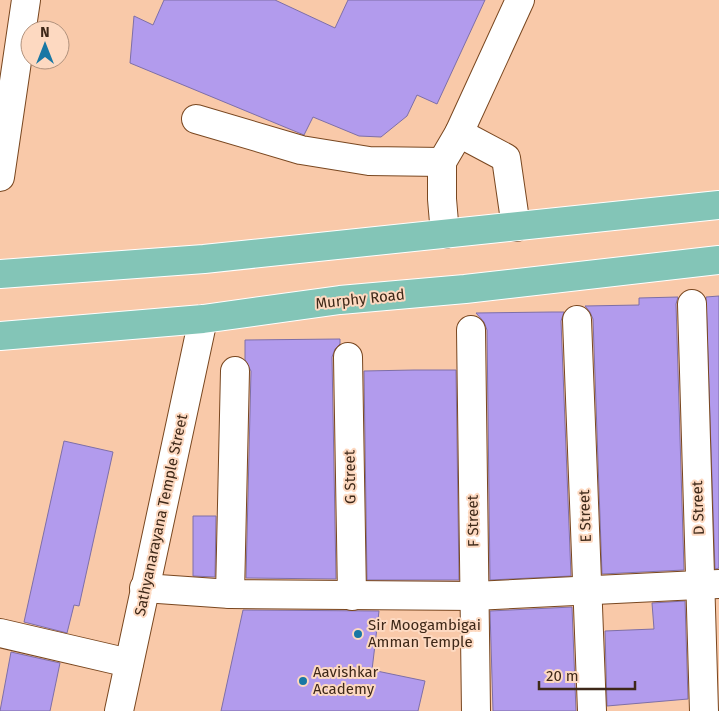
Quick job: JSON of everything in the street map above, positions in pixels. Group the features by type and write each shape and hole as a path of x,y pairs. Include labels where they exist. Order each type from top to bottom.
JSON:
{"main road":[{"path":"0,274 204,259 719,205"},
{"name":"Murphy Road","path":"0,336 203,318 340,300 475,288 719,260"}],"street":[{"path":"0,177 26,0"},
{"path":"445,234 442,199 442,162 459,133 520,0"},
{"path":"196,119 301,150 369,161 442,162"},
{"path":"459,133 506,158 516,227"},
{"name":"D Street","path":"692,304 709,585 704,711"},
{"name":"Sathyanarayana Temple Street","path":"119,711 203,318"},
{"name":"E Street","path":"577,320 592,711"},
{"name":"F Street","path":"471,330 476,711"},
{"name":"G Street","path":"348,358 352,596"},
{"path":"230,594 235,371"},
{"path":"144,588 230,594 474,596 709,585"},
{"path":"0,634 129,663"}],"building":[{"path":"164,0 275,0 335,28 348,0 485,0 437,104 417,95 407,116 381,137 359,136 313,117 304,135 130,63 134,16 153,25"},
{"path":"719,296 719,568 715,569 706,297"},
{"path":"678,297 676,304 684,570 602,574 593,319 585,306 639,305 639,298"},
{"path":"564,312 561,321 571,576 490,580 487,330 484,322 476,313"},
{"path":"340,339 340,344 335,349 332,357 336,579 246,578 251,371 245,360 245,340"},
{"path":"456,370 459,580 367,580 364,371"},
{"path":"64,441 113,452 79,606 74,605 67,633 24,622"},
{"path":"193,516 216,516 215,577 193,576"},
{"path":"685,601 688,699 607,706 605,631 654,629 652,603"},
{"path":"572,607 576,711 493,711 490,611"},
{"name":"Aavishkar Academy","path":"243,610 379,611 372,670 425,681 418,711 221,711"},
{"path":"11,652 60,663 50,711 0,711"}],"place":[{"name":"Sir Moogambigai Amman Temple","path":"358,634"},
{"name":"Aavishkar Academy","path":"303,681"}]}
